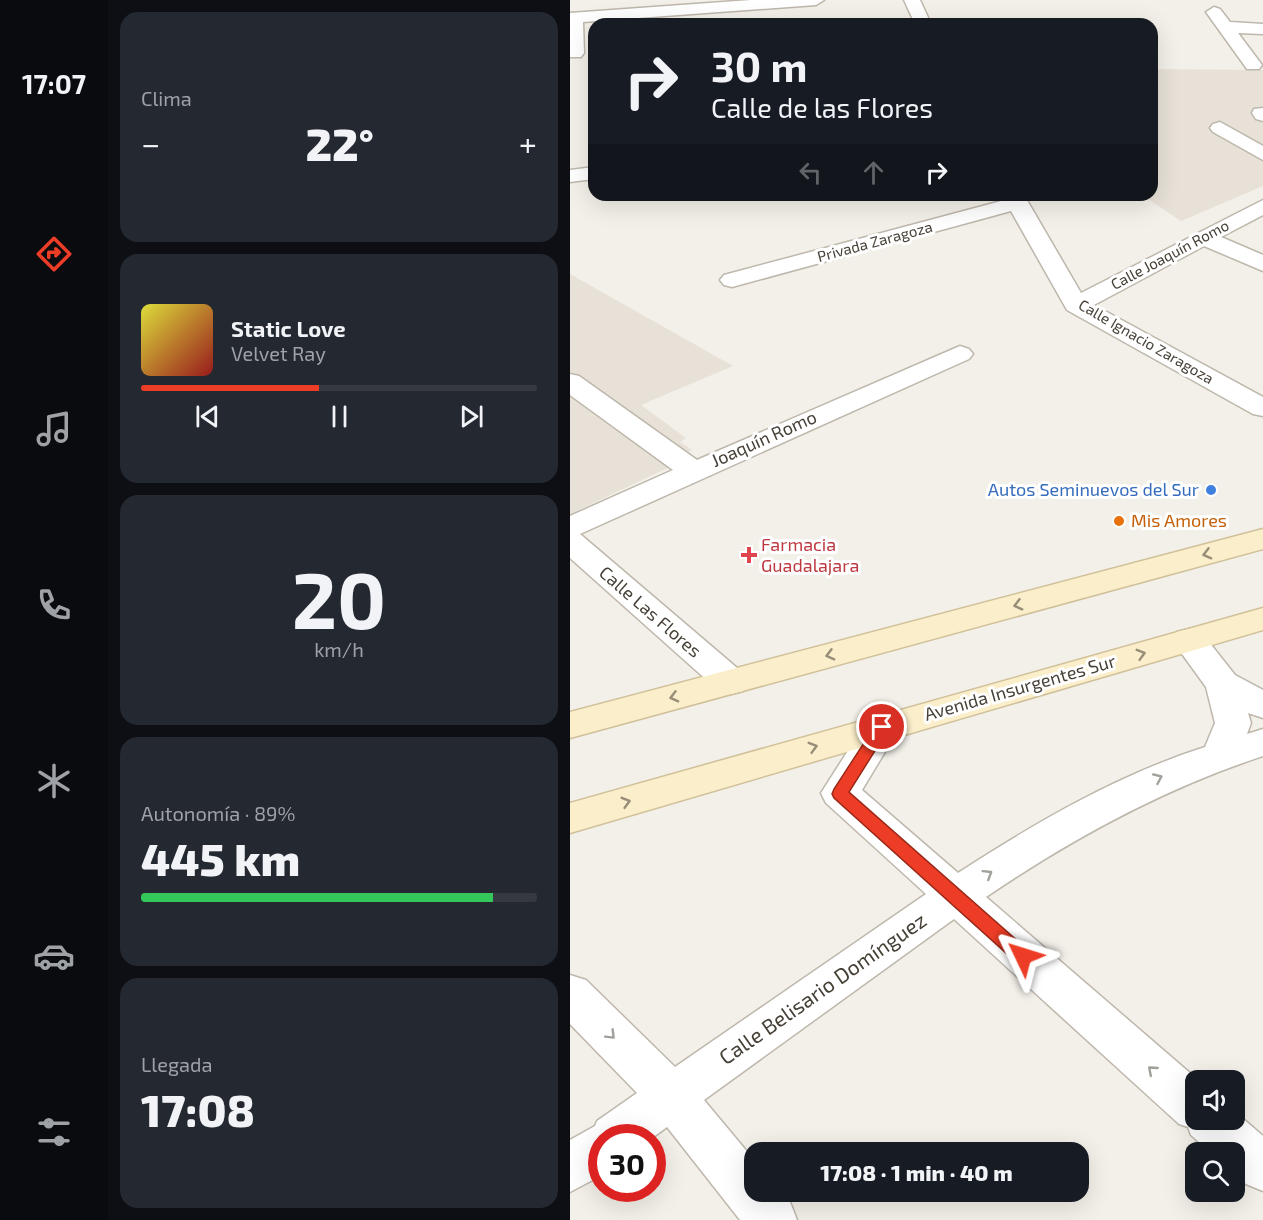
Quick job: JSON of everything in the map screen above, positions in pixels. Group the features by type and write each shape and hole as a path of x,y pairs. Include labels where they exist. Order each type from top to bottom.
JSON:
{"main road":[{"path":"570,725 1263,538"},
{"name":"Avenida Insurgentes Sur","path":"570,818 1263,619"}],"street":[{"path":"575,53 572,18 698,5 816,0"},
{"path":"912,0 920,18"},
{"path":"1214,12 1253,65"},
{"path":"1226,27 1263,29"},
{"path":"1220,128 1263,154"},
{"path":"570,176 588,174"},
{"name":"Privada Zaragoza","path":"732,280 1008,201"},
{"name":"Calle Ignacio Zaragoza","path":"1016,201 1076,305 1263,408"},
{"name":"Calle Joaquín Romo","path":"1076,305 1263,206"},
{"path":"1203,237 1263,264"},
{"name":"Joaquín Romo","path":"570,527 960,354"},
{"path":"570,382 693,471"},
{"name":"Calle Las Flores","path":"570,542 731,682"},
{"path":"1189,640 1223,684 1233,723 1220,754"},
{"path":"1223,684 1263,705"},
{"path":"882,727 840,794 1185,1098"},
{"name":"Calle Belisario Domínguez","path":"632,1124 953,896 1092,810 1160,776 1220,754 1263,742"},
{"path":"570,994 672,1096 772,1220"},
{"path":"1221,1130 1263,1167"},
{"path":"570,1168 588,1156"}],"shaded area":[{"path":"1158,69 1263,70 1263,186 1181,221 1151,201 1158,201"},
{"path":"570,274 733,366 641,405 686,438 680,442 692,450 688,452 693,456 570,514"}],"place":[{"name":"Autos Seminuevos del Sur","path":"1211,490"},
{"name":"Mis Amores","path":"1119,521"},
{"name":"Farmacia Guadalajara","path":"749,555"}],"route":[{"path":"882,727 840,794 1023,956"}]}
